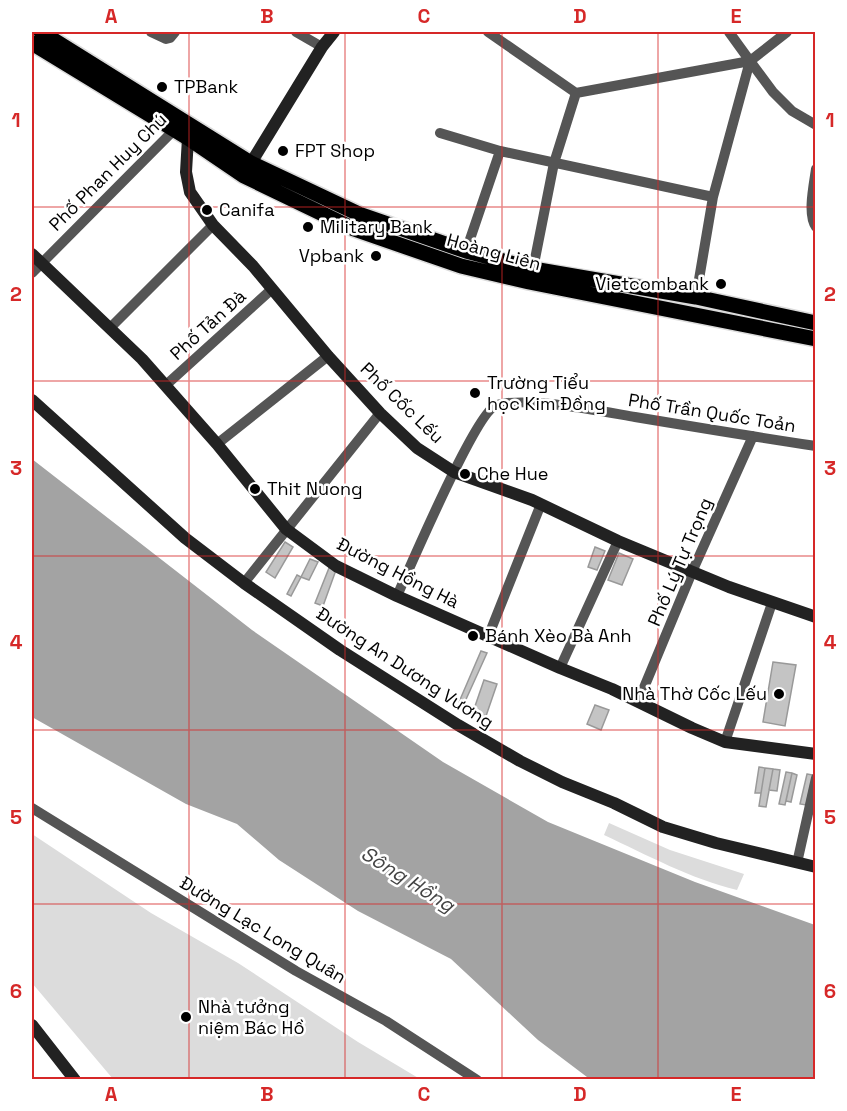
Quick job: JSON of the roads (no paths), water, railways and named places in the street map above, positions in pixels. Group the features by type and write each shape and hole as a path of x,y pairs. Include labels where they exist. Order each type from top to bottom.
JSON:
{"main road":[{"name":"Hoàng Liên","path":"41,32 248,169 354,229 461,266 696,297 816,323"},
{"name":"Hoàng Liên","path":"32,43 185,129"},
{"name":"Hoàng Liên","path":"248,169 359,214 531,276 693,314 816,339"},
{"path":"693,314 696,297"}],"street":[{"path":"151,32 166,39 175,32"},
{"path":"296,32 322,47"},
{"path":"248,169 322,47 334,32"},
{"path":"488,32 576,93 750,61 787,32"},
{"path":"729,32 773,92 792,111 816,125"},
{"path":"696,297 713,197 750,61"},
{"path":"531,276 554,163 576,93"},
{"name":"Phố Cốc Lếu","path":"185,129 186,172 190,192 213,225 380,413 417,448 454,472 541,504 618,541 692,572 772,603 816,617"},
{"name":"Phố Phan Huy Chú","path":"32,273 36,258 185,129"},
{"path":"440,133 500,151 713,197"},
{"path":"466,251 500,151"},
{"path":"816,169 811,220 816,227"},
{"path":"110,328 213,225"},
{"name":"Đường Hồng Hà","path":"36,258 166,385 286,529 336,566 397,596 612,689 725,742 816,754"},
{"name":"Phố Tản Đà","path":"166,385 272,289"},
{"path":"217,444 328,356"},
{"name":"Đường An Dương Vương","path":"32,400 186,538 244,583 359,663 458,725 520,761 663,827 716,843 816,867"},
{"name":"Phố Trần Quốc Toản","path":"397,596 454,472 488,413 495,406 515,403 560,405 816,446"},
{"path":"244,583 380,413"},
{"name":"Phố Lý Tự Trọng","path":"638,702 692,572 753,436"},
{"path":"488,637 541,504"},
{"path":"560,668 618,541"},
{"path":"725,742 772,603"},
{"path":"797,863 816,778"},
{"name":"Đường Lạc Long Quân","path":"32,808 296,971 386,1021 477,1080"},
{"path":"32,1025 75,1080"}],"water":[{"name":"Sông Hồng","path":"32,459 252,630 443,762 548,822 695,882 815,925 815,1079 593,1080 538,1040 451,959 358,911 279,860 237,824 186,804 32,717"}],"place":[{"name":"TPBank","path":"162,87"},
{"name":"FPT Shop","path":"283,151"},
{"name":"Canifa","path":"207,210"},
{"name":"Military Bank","path":"308,227"},
{"name":"Vpbank","path":"376,256"},
{"name":"Vietcombank","path":"721,284"},
{"name":"Trường Tiểu học Kim Đồng","path":"475,393"},
{"name":"Che Hue","path":"465,474"},
{"name":"Thit Nuong","path":"255,489"},
{"name":"Bánh Xèo Bà Anh","path":"473,636"},
{"name":"Nhà Thờ Cốc Lếu","path":"779,694"},
{"name":"Nhà tưởng niệm Bác Hồ","path":"186,1017"}]}
